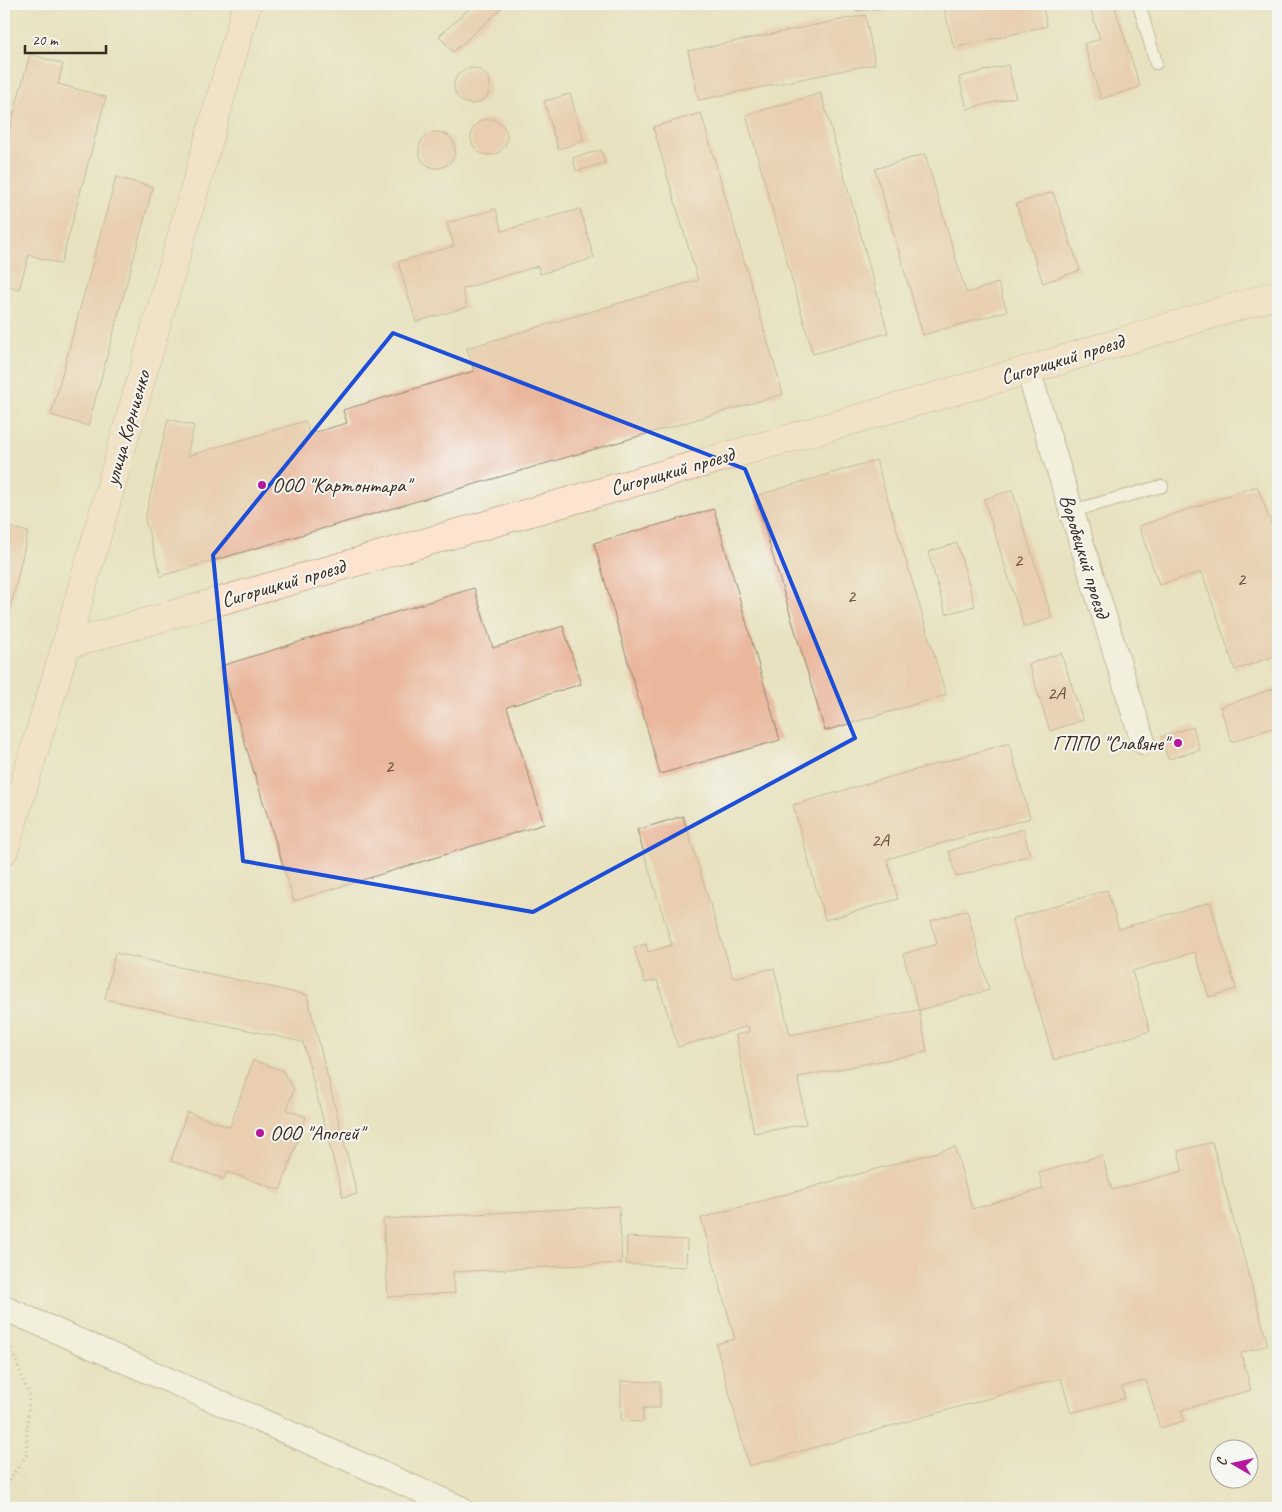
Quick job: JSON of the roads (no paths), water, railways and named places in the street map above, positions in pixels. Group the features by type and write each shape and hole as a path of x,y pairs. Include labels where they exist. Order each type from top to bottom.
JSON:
{"street":[{"name":"улица Корниенко","path":"4,851 66,646 246,4"},
{"name":"Сигорицкий проезд","path":"66,646 1028,370 1278,294"},
{"name":"Воробецкий проезд","path":"1028,370 1143,742"},
{"path":"9,1310 460,1508"}],"lane":[{"path":"1139,4 1156,63"},
{"path":"1072,511 1162,486"}],"place":[{"name":"ООО \"Картонтара\"","path":"262,485"},
{"name":"ГППО \"Славяне\"","path":"1178,743"},
{"name":"ООО \"Апогей\"","path":"260,1133"}]}
